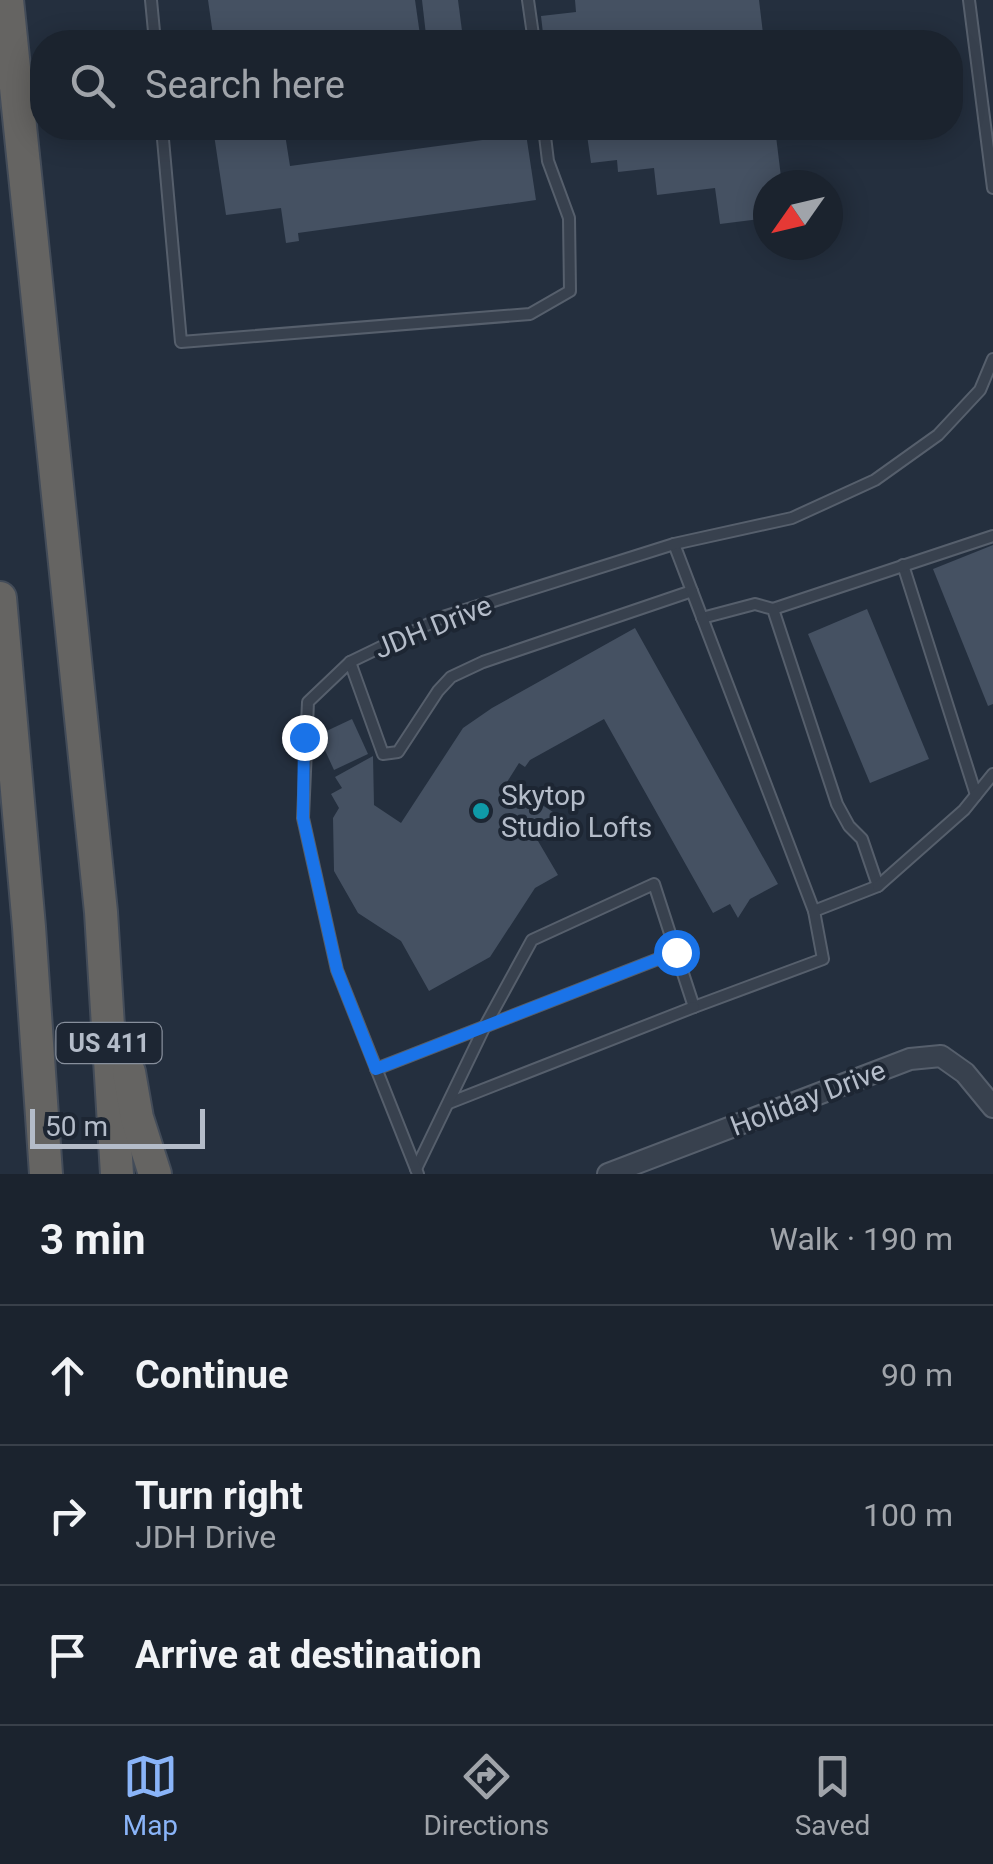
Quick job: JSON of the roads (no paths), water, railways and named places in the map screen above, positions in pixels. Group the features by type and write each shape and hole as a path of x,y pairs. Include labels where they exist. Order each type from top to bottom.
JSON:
{"highway":[{"name":"US 411","path":"7,0 101,912 117,1174"},
{"name":"US 411","path":"0,598 28,907 46,1174"},
{"path":"101,912 136,1118 155,1174"}],"street":[{"name":"Holiday Drive","path":"608,1174 910,1059 941,1056 966,1073 993,1106"}],"lane":[{"path":"151,0 154,30"},
{"path":"528,0 532,30"},
{"path":"969,0 993,188"},
{"path":"163,140 181,342 530,314 543,307 570,291 568,218 548,161 545,140"},
{"name":"JDH Drive","path":"417,1171 337,970 303,818 308,702 350,662 443,617 674,544 792,518 875,480 938,435 980,390 993,358"},
{"path":"702,618 755,604 773,608 993,536"},
{"path":"448,1104 823,959 814,911 674,544"},
{"path":"903,565 976,795"},
{"path":"350,662 383,754 398,752 451,677 484,662 692,592"},
{"path":"773,608 837,804 849,826 862,839 878,886"},
{"path":"814,911 878,886 964,810 993,774"},
{"path":"417,1171 485,1026 532,940 654,884 694,1006"},
{"path":"376,1069 676,952"}],"place":[{"name":"Skytop Studio Lofts","path":"481,811"}]}
